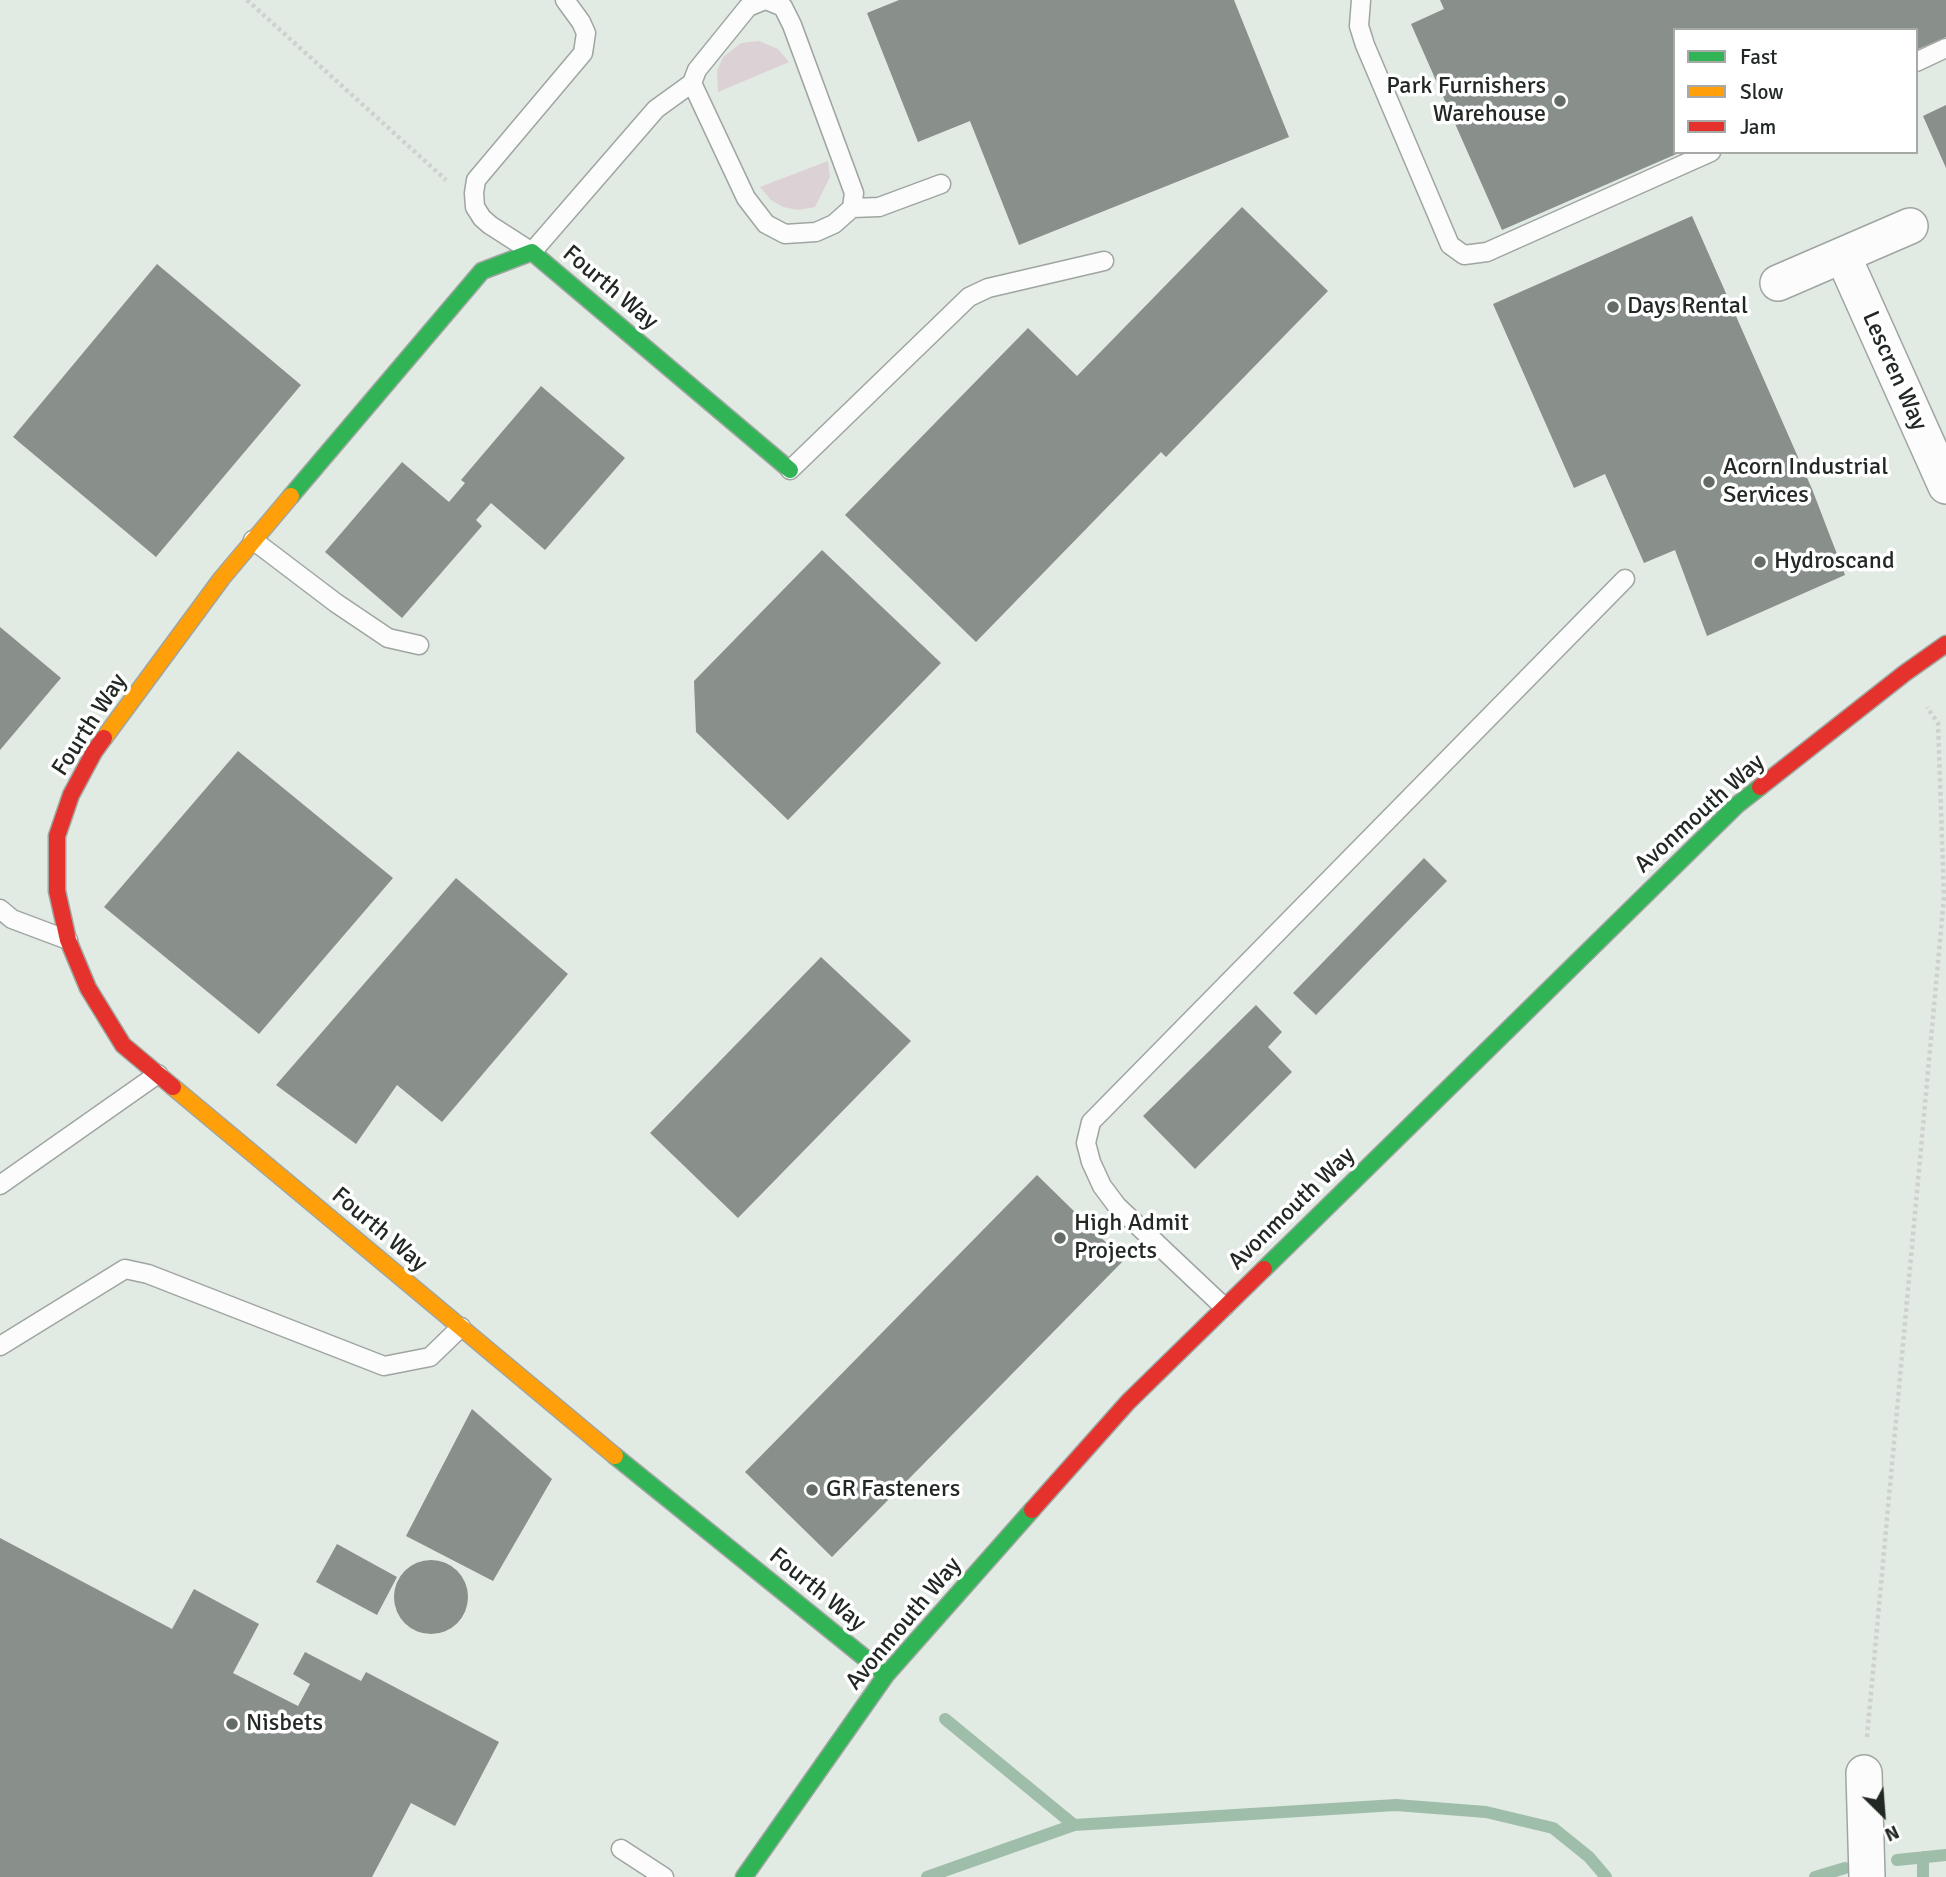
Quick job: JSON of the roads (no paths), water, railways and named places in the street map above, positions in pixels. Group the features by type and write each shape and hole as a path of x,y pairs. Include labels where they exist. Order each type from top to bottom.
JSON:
{"street":[{"path":"1779,284 1910,226"},
{"name":"Fourth Way","path":"790,470 532,252 482,271 222,578 102,741 71,795 57,836 57,891 68,940 88,988 123,1045 627,1466 886,1675"},
{"name":"Lescren Way","path":"1843,256 1946,486"},
{"name":"Avonmouth Way","path":"744,1877 886,1675 1128,1402 1737,805 1905,673 1946,645"},
{"path":"1864,1773 1867,1877"}],"lane":[{"path":"565,0 586,33 583,53 476,180 475,207 490,225 532,252 656,109 692,83 697,70 748,7 766,0 783,7 792,25 854,193 852,208"},
{"path":"1361,0 1359,26 1365,44 1450,245 1464,255 1487,252 1707,154"},
{"path":"1918,61 1946,48"},
{"path":"692,83 746,198 766,224 785,234 816,232 834,224 852,208 879,207 941,184"},
{"path":"790,470 969,297 988,288 1104,261"},
{"path":"253,540 336,603 388,638 419,645"},
{"path":"1224,1307 1116,1206 1102,1186 1091,1162 1086,1143 1091,1122 1625,579"},
{"path":"0,909 12,919 68,940"},
{"path":"0,1185 158,1074"},
{"path":"0,1346 125,1269 148,1274 384,1366 430,1356 461,1327"},
{"path":"621,1849 664,1877"}],"waterway":[{"path":"945,1719 1074,1825 1396,1805 1486,1812 1553,1828 1589,1857 1606,1877"},
{"path":"927,1877 1074,1825"},
{"path":"1897,1860 1946,1855"},
{"path":"1923,1857 1923,1877"},
{"path":"1815,1877 1845,1868"}],"place":[{"name":"Park Furnishers Warehouse","path":"1560,101"},
{"name":"Days Rental","path":"1613,307"},
{"name":"Acorn Industrial Services","path":"1709,482"},
{"name":"Hydroscand","path":"1760,562"},
{"name":"High Admit Projects","path":"1060,1238"},
{"name":"GR Fasteners","path":"812,1490"},
{"name":"Nisbets","path":"232,1724"}]}
